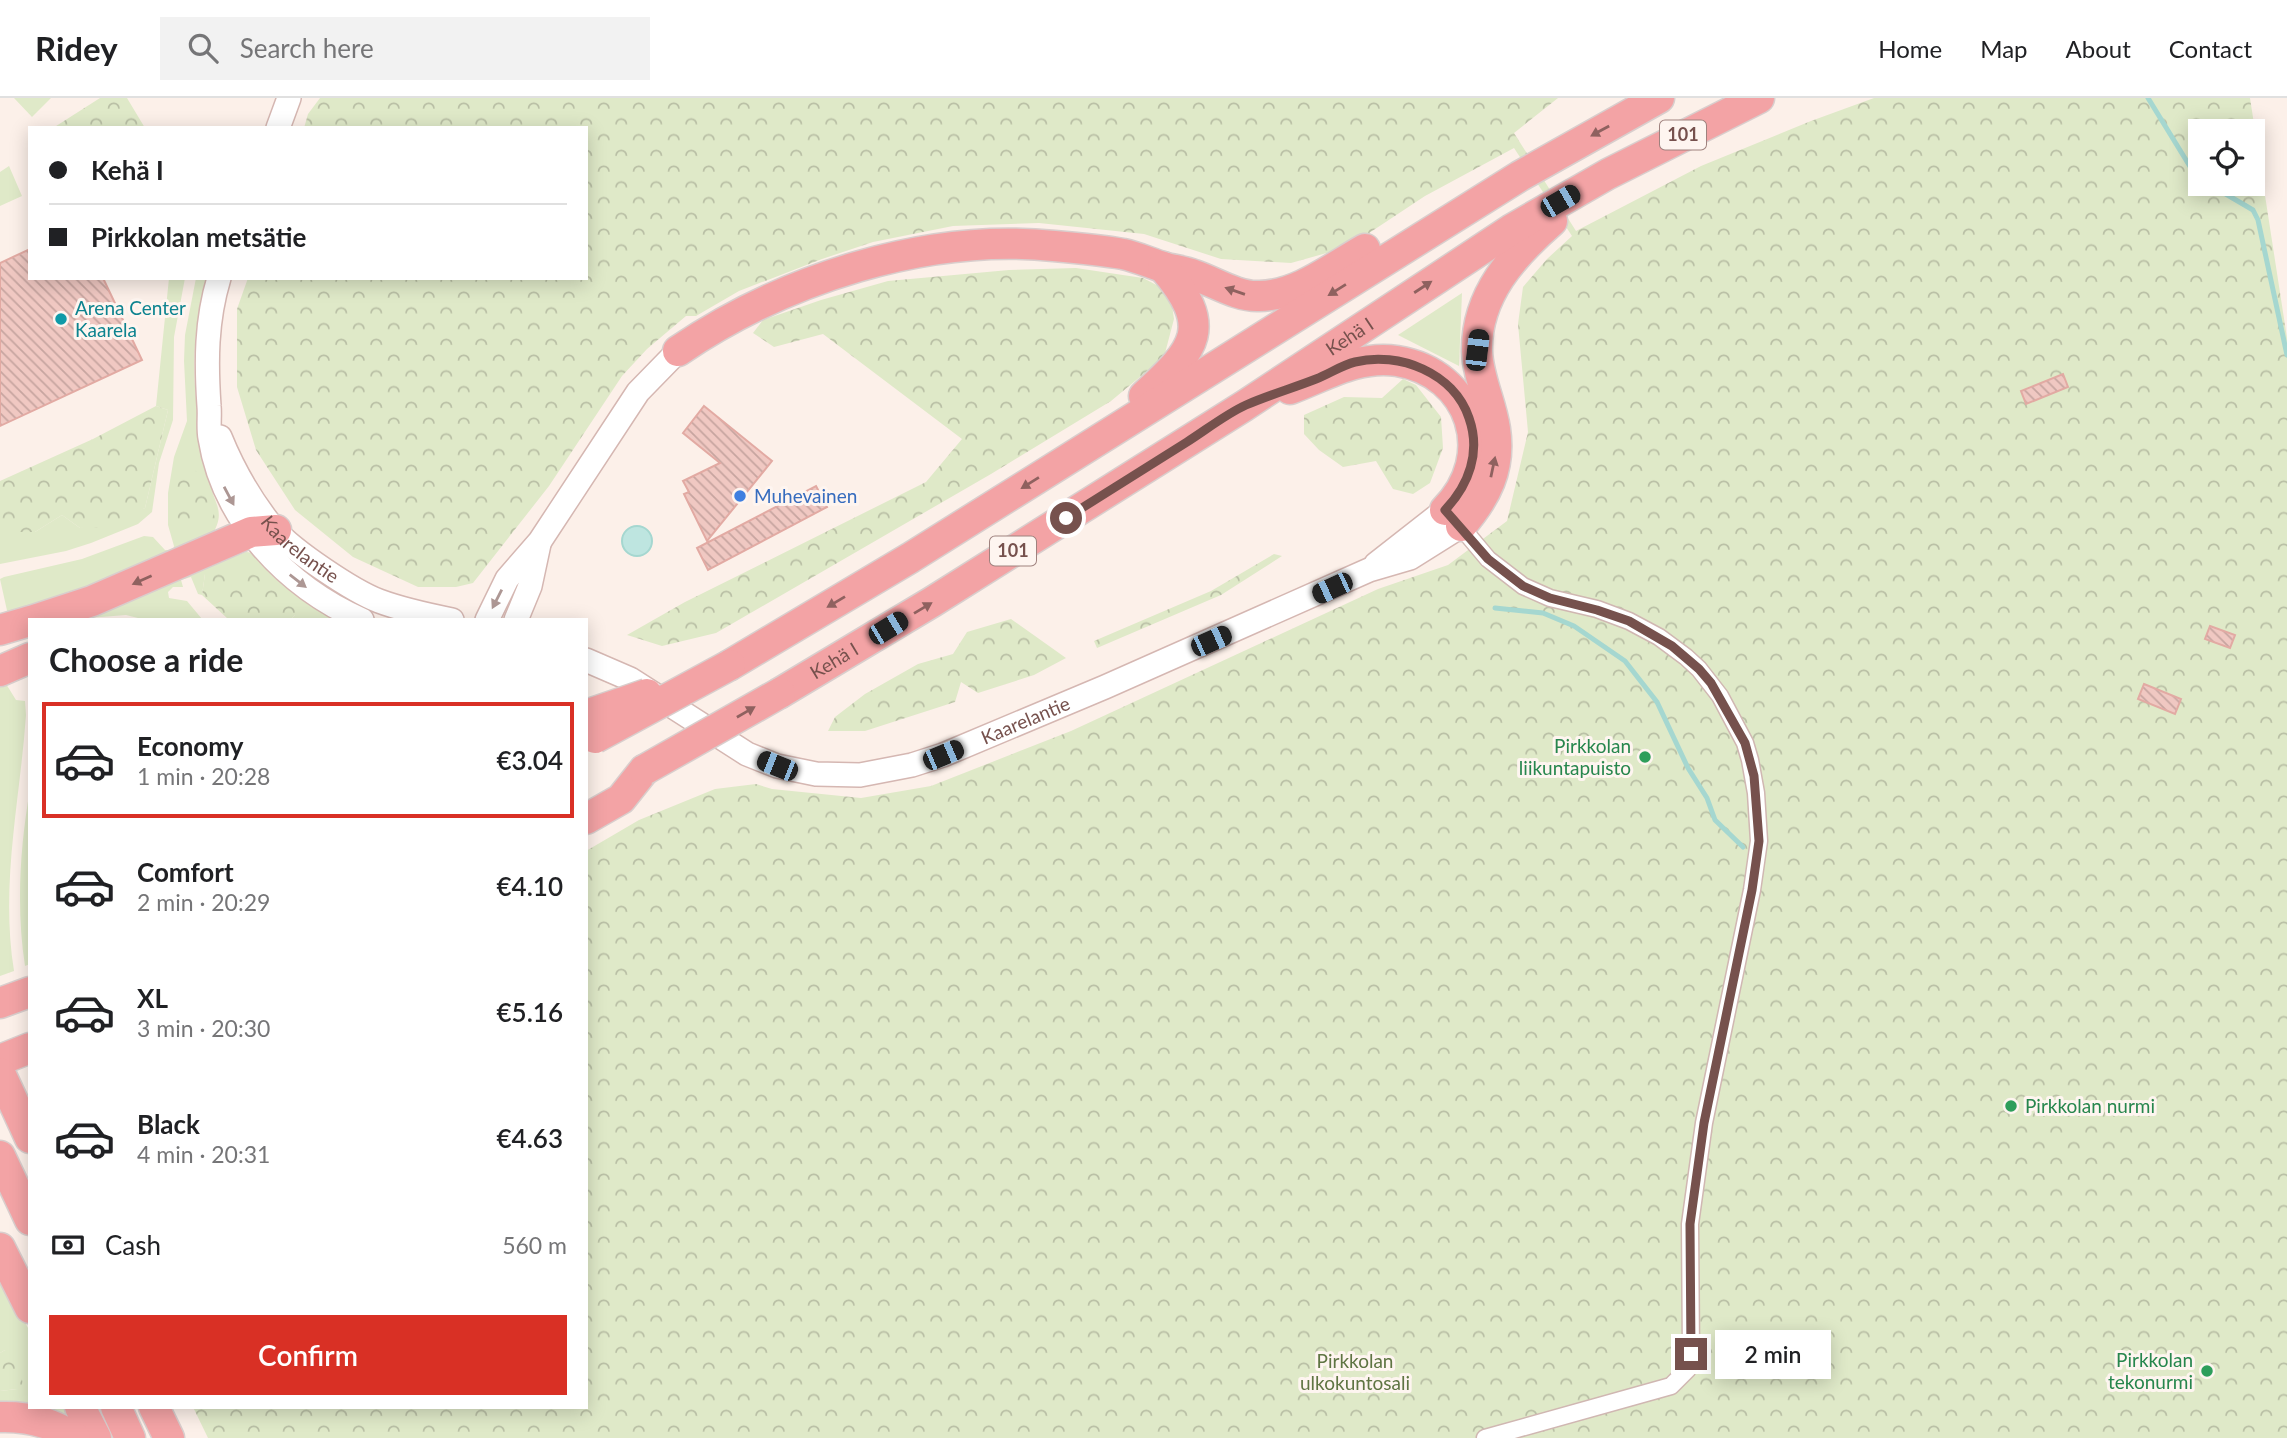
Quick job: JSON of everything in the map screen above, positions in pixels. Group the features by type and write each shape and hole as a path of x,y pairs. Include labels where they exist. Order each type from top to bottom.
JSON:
{"highway":[{"name":"101","path":"589,732 730,665 910,558 1520,176 1659,98"},
{"name":"Kehä I","path":"588,798 644,770 780,693 932,602 1244,406 1512,229 1608,173 1759,98"},
{"path":"1453,518 1479,505 1489,485 1495,462 1495,429 1483,388 1477,350 1486,300 1502,272 1524,245 1608,173"},
{"path":"678,351 709,330 764,302 834,274 904,254 971,245 1051,245 1125,255 1193,274 1240,293 1258,297 1280,293 1317,277 1403,228 1520,176"},
{"path":"1088,447 1165,377 1187,352 1193,334 1189,303 1181,288 1163,267"},
{"path":"1244,406 1355,362 1396,361 1422,367 1438,377 1462,402 1474,438 1474,458 1457,498 1453,518"},
{"path":"38,618 92,601 264,531"},
{"path":"0,630 28,621"},
{"path":"0,641 28,637"},
{"path":"0,671 28,659"},
{"path":"588,818 621,799 644,770"},
{"path":"0,1003 28,993"},
{"path":"0,1060 28,1049"},
{"path":"0,1073 28,1134"},
{"path":"0,1156 28,1216"},
{"path":"0,1248 28,1304"},
{"path":"81,1409 96,1438"},
{"path":"117,1409 130,1438"},
{"path":"155,1409 169,1438"},
{"path":"167,1409 177,1438"},
{"path":"0,1417 41,1422 61,1428 75,1438"}],"main road":[{"path":"279,126 289,98"},
{"name":"Kaarelantie","path":"218,280 211,308 207,343 209,408 227,455 244,485 281,568 323,601 358,618"},
{"path":"488,618 507,579 540,541 638,392 678,351"},
{"name":"Kaarelantie","path":"591,665 630,679 747,754 777,766 816,774 860,775 912,765 943,755 1117,682 1369,570 1410,558 1453,518"},
{"name":"Kaarelantie","path":"264,531 344,583 378,601 442,618"},
{"path":"517,618 530,586 540,541"}],"street":[{"path":"1453,518 1488,559 1523,586 1550,598 1597,610 1636,624 1672,646 1699,669 1720,696 1745,743 1754,776 1759,817 1759,841 1752,890 1706,1111 1690,1224 1693,1333 1688,1369 1671,1386 1485,1438"}],"green space":[{"path":"14,98 51,98 32,117"},
{"path":"100,98 127,98 144,126 56,126"},
{"name":"Pirkkolan liikuntapuisto","path":"320,98 1558,98 1514,133 1576,231 1701,166 1874,98 2250,98 2253,119 2188,119 2188,196 2265,195 2287,338 2287,1438 208,1438 194,1409 588,1409 588,850 639,820 715,789 756,784 772,789 861,798 931,786 1071,731 1378,589 1448,565 1507,521 1528,432 1518,324 1523,287 1572,236 1514,148 1425,196 1348,247 1291,263 1221,259 1144,234 1039,223 953,226 873,242 822,259 739,291 696,316 686,316 647,349 622,376 549,486 473,583 456,587 418,587 353,557 295,510 256,450 237,387 237,309 247,280 588,280 588,126 305,126 308,114"},
{"path":"9,166 22,196 0,206 0,172"},
{"path":"1076,268 1143,278 1170,292 1174,319 1164,357 1111,401 991,474 716,633 662,646 627,635 685,602 926,482 962,439 823,334 774,347 753,333 763,320 888,281 1009,270"},
{"path":"169,280 185,280 174,337 173,420 159,463 152,512 138,524 91,543 66,551 0,564 0,532 35,532 62,515 80,528 145,508 168,410 156,406"},
{"path":"196,280 207,280 197,328 195,378 200,428 219,517 213,533 118,580 8,615 0,579 4,577 82,559 144,536 153,537 165,550 173,550 168,525 168,493 174,457 187,421 185,335"},
{"path":"1462,293 1459,366 1398,335"},
{"path":"1403,379 1416,385 1441,417 1443,448 1430,483 1413,494 1393,489 1376,461 1343,467 1319,450 1304,434 1304,415 1344,397 1382,398"},
{"path":"156,406 168,410 145,508 106,527 80,528 62,515 35,532 0,532 0,481 93,439"},
{"path":"178,467 200,472 216,521 197,528 178,521 173,482"},
{"path":"246,552 258,558 274,577 289,589 338,618 292,618 295,615 205,574 202,595 198,594 191,577 181,580 183,587 173,587 168,592 169,598 187,601 201,618 138,618 126,615 79,618"},
{"path":"1274,554 1282,556 1221,595 1097,648 1094,641 1211,591"},
{"path":"225,564 263,578 296,602 295,615 292,618 227,618 202,595 205,574"},
{"path":"1011,619 1066,658 1034,675 978,693 961,682 955,702 865,731 828,731 835,717 865,694 918,664 953,654 967,632"},
{"path":"3,679 16,700 25,701 26,715 10,874 10,939 14,971 0,976 0,681"},
{"path":"28,804 28,965 25,966 20,877"},
{"path":"0,1272 28,1328 28,1409 68,1409 77,1426 0,1408 0,1391 17,1389 5,1350 0,1353"},
{"path":"5,1350 17,1353 23,1385 17,1389 0,1391 0,1353"}],"water":[{"path":"637,526 648,530 652,541 648,552 637,556 626,552 622,541 626,530"}],"building":[{"name":"Arena Center Kaarela","path":"28,250 28,280 104,280 142,360 0,426 0,263"},
{"path":"2063,374 2068,387 2026,404 2021,391"},
{"path":"704,406 772,461 707,541 684,494 689,492 683,481 720,463 683,433"},
{"path":"816,486 827,507 708,570 697,548"},
{"path":"2210,626 2235,635 2230,648 2205,639"},
{"path":"2144,684 2181,699 2175,714 2138,699"}],"waterway":[{"path":"2148,98 2188,163"},
{"path":"2229,196 2253,210 2258,220 2287,355"},
{"path":"1495,608 1543,613 1574,626 1625,661 1657,702 1688,768 1707,798 1715,820 1743,847"}],"place":[{"name":"Arena Center Kaarela","path":"61,319"},
{"name":"Muhevainen","path":"740,496"},
{"name":"Pirkkolan liikuntapuisto","path":"1645,757"},
{"name":"Pirkkolan nurmi","path":"2011,1106"},
{"name":"Pirkkolan tekonurmi","path":"2207,1371"}],"route":[{"path":"1066,518 1244,406 1355,362 1396,361 1422,367 1438,377 1462,402 1469,418 1474,438 1474,458 1457,498 1445,510 1488,559 1535,592 1597,610 1643,628 1686,657 1711,683 1745,743 1754,776 1759,841 1752,890 1704,1123 1690,1224 1693,1333 1691,1354"}],"park label":[{"name":"Pirkkolan ulkokuntosali","path":"1355,1372"}]}
